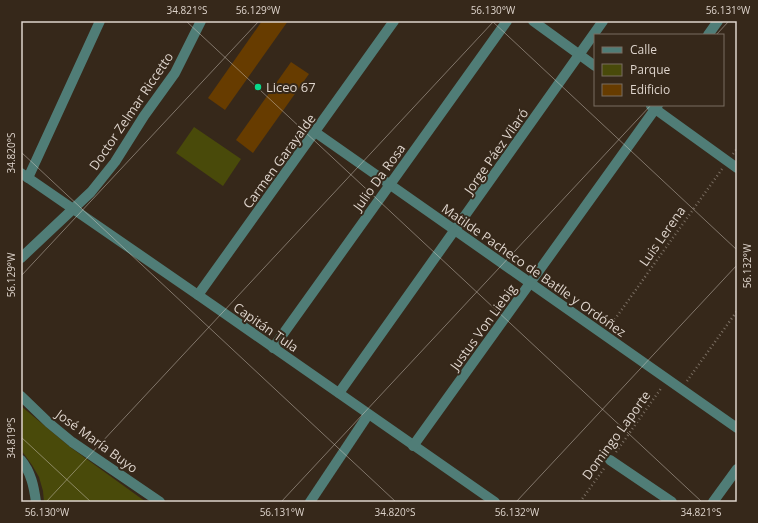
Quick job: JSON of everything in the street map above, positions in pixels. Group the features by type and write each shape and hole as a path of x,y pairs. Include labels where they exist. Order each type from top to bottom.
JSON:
{"street":[{"path":"25,176 100,21"},
{"name":"Doctor Zelmar Riccetto","path":"21,258 91,192 115,162 144,116 175,73 201,21"},
{"name":"Carmen Garayalde","path":"198,295 394,21"},
{"name":"Julio Da Rosa","path":"273,348 507,21"},
{"path":"533,21 594,65"},
{"name":"Jorge Páez Vilaró","path":"339,393 603,21"},
{"path":"709,34 718,21"},
{"path":"654,106 737,168"},
{"name":"Justus Von Liebig","path":"413,446 531,283 654,106"},
{"name":"Matilde Pacheco de Batlle y Ordóñez","path":"316,132 389,185 737,428"},
{"name":"Capitán Tula","path":"25,176 494,502"},
{"name":"José María Buyo","path":"21,396 49,423 72,442 160,502"},
{"path":"310,502 368,415"},
{"path":"21,460 34,485 36,502"},
{"path":"610,460 672,502"},
{"path":"713,502 737,469"}],"path":[{"name":"Luis Lerena","path":"604,335 737,149"},
{"path":"681,388 737,311"},
{"name":"Domingo Laporte","path":"580,502 667,379"}],"green space":[{"path":"194,127 241,159 223,186 176,153"},
{"path":"21,406 70,447 146,502 44,502 39,477 21,450"}],"building":[{"path":"262,21 288,21 225,110 208,98"},
{"path":"291,62 309,74 253,153 236,140"}],"place":[{"name":"Liceo 67","path":"258,87"}]}
